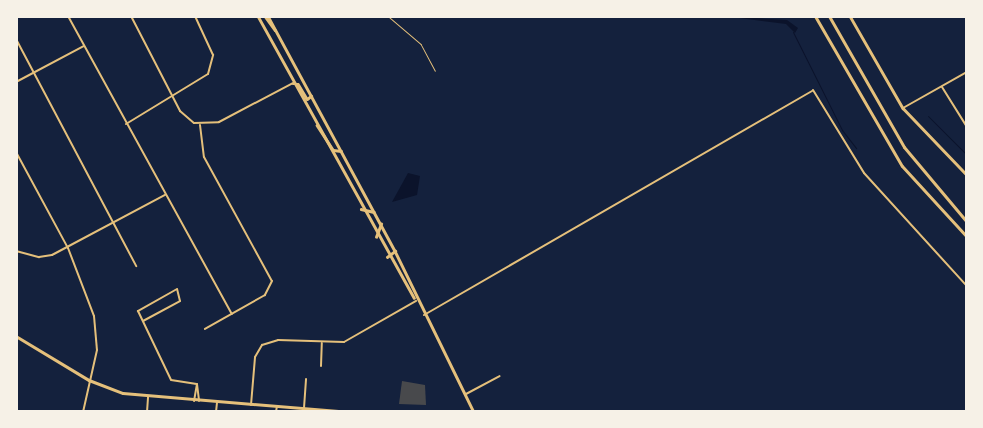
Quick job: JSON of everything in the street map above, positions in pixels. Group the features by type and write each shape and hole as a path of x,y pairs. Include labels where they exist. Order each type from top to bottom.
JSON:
{"highway":[{"path":"816,16 902,166 967,237"},
{"path":"829,16 904,147 967,222"}],"main road":[{"path":"267,16 381,224 416,301"},
{"path":"850,16 903,108 967,175"},
{"path":"258,17 387,257 424,315 474,412"},
{"path":"293,84 298,84 307,99 311,94"},
{"path":"313,120 332,150 341,151"},
{"path":"361,209 375,213"},
{"path":"376,236 381,224"},
{"path":"387,257 394,251"},
{"path":"16,336 89,380 148,397 347,412"}],"street":[{"path":"68,16 232,314"},
{"path":"131,16 184,115 200,125 219,122 293,84"},
{"path":"126,124 201,82 212,65 212,49 195,16"},
{"path":"16,39 116,222 136,266"},
{"path":"16,82 84,46"},
{"path":"903,108 967,72"},
{"path":"942,87 967,127"},
{"path":"424,315 810,90 817,92 864,173 967,286"},
{"path":"200,125 204,157 272,281 265,295 205,329"},
{"path":"16,152 68,248 97,330 83,412"},
{"path":"16,250 39,257 68,248 165,195"},
{"path":"143,321 180,301 177,290 140,306 143,321 171,380 197,384"},
{"path":"251,405 259,348 274,340 322,343 348,340 416,301"},
{"path":"321,366 322,343"},
{"path":"466,394 500,376"},
{"path":"304,408 306,379"},
{"path":"194,401 197,384"},
{"path":"197,384 199,401"},
{"path":"147,412 148,397"},
{"path":"216,412 217,402"},
{"path":"276,412 277,406"}],"lane":[{"path":"388,16 421,44 435,70"}],"water":[{"path":"724,16 787,20 798,28 795,33 786,24"},
{"path":"408,173 420,176 417,195 392,202"}],"building":[{"path":"402,381 425,385 426,405 399,404"}],"waterway":[{"path":"793,32 842,130 856,148"},
{"path":"928,116 967,155"}]}
